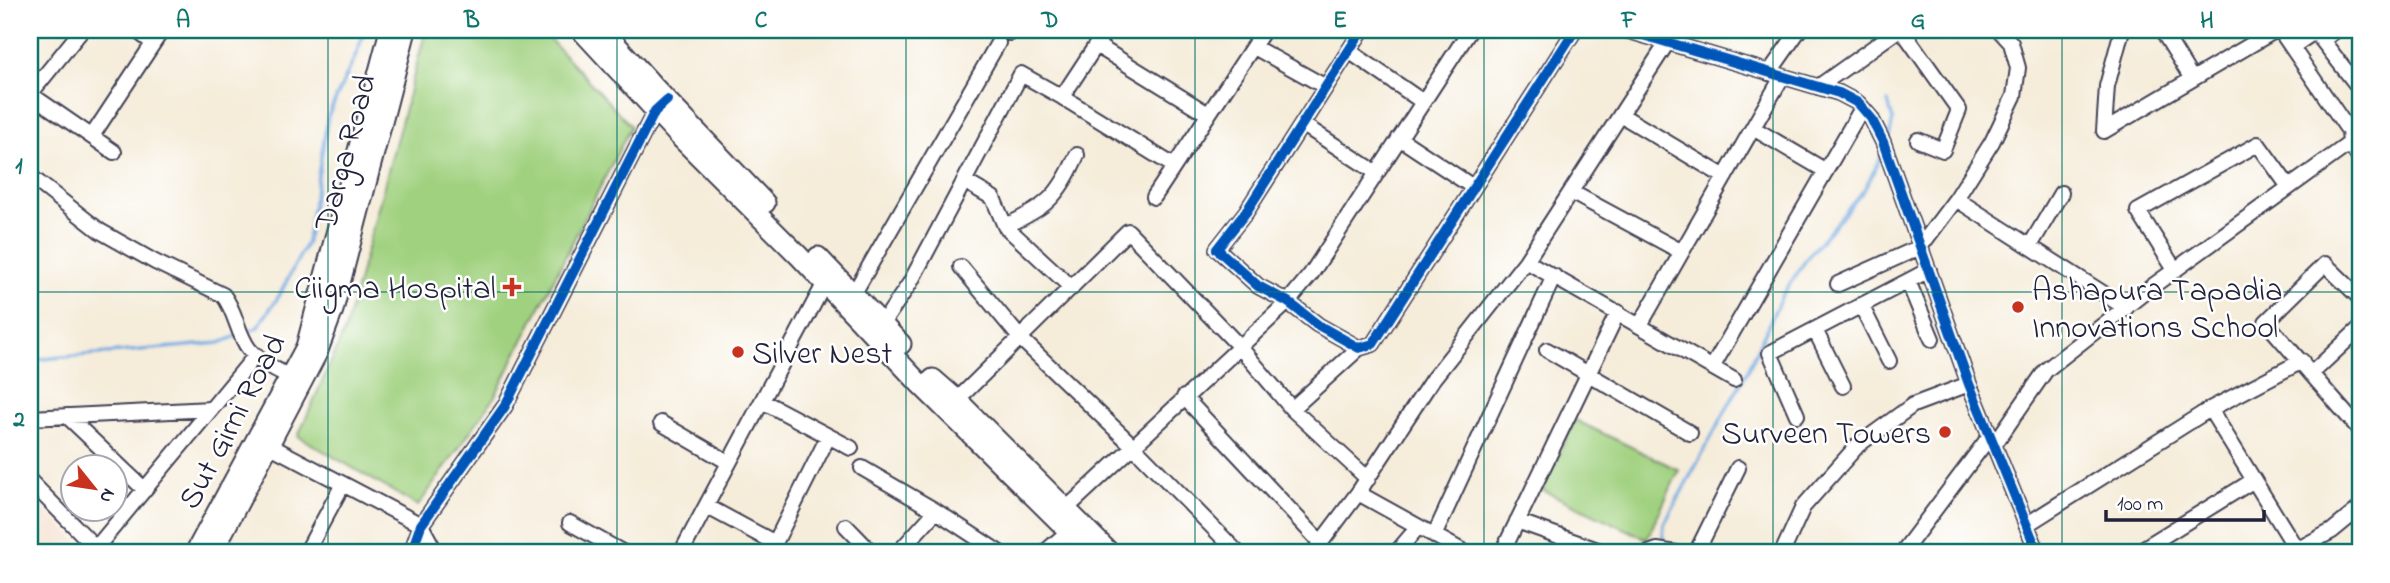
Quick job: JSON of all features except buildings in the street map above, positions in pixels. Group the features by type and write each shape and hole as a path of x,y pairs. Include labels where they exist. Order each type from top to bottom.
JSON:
{"main road":[{"name":"Sut Girni Road","path":"295,380 312,330 390,30"},
{"name":"Darga Road","path":"212,553 295,380 317,353 333,310 406,30"},
{"path":"581,30 661,106 828,277 920,384 1091,553"},
{"path":"603,30 661,106"},
{"path":"828,277 854,293 937,384 957,400 1110,553"},
{"name":"Sut Girni Road","path":"195,553 263,442"}],"street":[{"path":"136,30 153,43"},
{"path":"92,136 162,30"},
{"path":"1062,97 1106,30"},
{"path":"1154,197 1264,30"},
{"path":"1359,348 1258,286 1217,249 1246,212 1362,30"},
{"path":"1066,509 1288,302 1311,274 1469,30"},
{"path":"1292,409 1359,348 1373,344 1575,30"},
{"path":"1626,30 1839,93 1858,103 1871,118 1889,157 1969,384 2038,553"},
{"path":"1640,325 1753,128 1799,30"},
{"path":"1818,87 1900,30 1959,110 1943,149 1918,140"},
{"path":"1838,284 1920,247 1956,199 1992,142 2014,96 2018,68 2011,43 1999,30"},
{"path":"2122,30 2108,86 2104,131 2278,30 2355,137 2360,159"},
{"path":"2162,30 2192,79"},
{"path":"2323,40 2336,30"},
{"path":"81,31 30,94 114,152"},
{"path":"2291,47 2315,33 2360,89"},
{"path":"854,293 998,43"},
{"path":"1184,397 1317,548 1358,493 1433,380 1526,261 1667,43"},
{"path":"1096,45 1208,114"},
{"path":"1254,47 1326,87"},
{"path":"1349,51 1423,102"},
{"path":"882,324 910,283 1021,74 1174,166"},
{"path":"411,553 421,525 505,405 661,106"},
{"path":"1713,366 1862,108"},
{"path":"1621,115 1725,177"},
{"path":"1302,124 1377,173"},
{"path":"1753,128 1826,171"},
{"path":"1902,553 2046,370 2175,270 2355,137"},
{"path":"1399,138 1473,187"},
{"path":"2175,270 2137,211 2258,144 2289,187"},
{"path":"1005,226 1035,213 1050,200 1069,174 1077,155"},
{"path":"30,176 100,230 155,262 223,295 230,304 252,352 295,380"},
{"path":"964,181 993,198 1005,226 1072,288"},
{"path":"1571,192 1682,252"},
{"path":"2030,246 2061,193"},
{"path":"1956,199 2126,308"},
{"path":"957,400 1128,231 1239,346 1292,409 1368,478"},
{"path":"1526,261 1734,380"},
{"path":"2360,299 2325,264 2266,322 2360,430"},
{"path":"961,267 1021,339 1133,446 1238,553"},
{"path":"1797,415 1770,353 1928,270"},
{"path":"1434,536 1554,276"},
{"path":"681,553 828,277"},
{"path":"1909,281 1932,339"},
{"path":"1861,306 1889,361"},
{"path":"1502,553 1618,312"},
{"path":"2026,525 2210,409 2307,368 2360,328"},
{"path":"1815,330 1843,386"},
{"path":"1547,350 1690,433"},
{"path":"30,481 100,551 252,352"},
{"path":"1782,553 1803,507 1858,445 1913,405 1969,384"},
{"path":"762,401 851,448"},
{"path":"30,418 211,409"},
{"path":"2210,409 2255,480 2294,551 2332,531 2360,508"},
{"path":"66,416 145,490"},
{"path":"661,423 728,462"},
{"path":"706,506 775,543 828,437"},
{"path":"263,442 421,525 436,553"},
{"path":"862,468 936,511 1000,553"},
{"path":"1696,553 1738,468"},
{"path":"2136,553 2255,480"},
{"path":"306,553 343,484"},
{"path":"1358,493 1466,553"},
{"path":"898,553 936,511"},
{"path":"1517,521 1606,553"},
{"path":"570,523 598,547 624,553"},
{"path":"846,526 872,553"},
{"path":"1396,553 1418,527"},
{"path":"1044,553 1069,531"}],"shaded area":[{"path":"30,495 81,545 93,553 30,553"}],"green space":[{"path":"426,30 541,30 631,126 494,398 418,506 298,436 345,330"},
{"path":"1575,420 1679,470 1647,539 1542,490"}],"waterway":[{"path":"246,332 257,328 279,296 307,242 328,116 365,30"},
{"path":"1888,102 1893,120 1888,142"},
{"path":"1662,548 1664,524 1749,368 1781,297 1810,254 1864,190 1882,155"},
{"path":"30,360 220,343 239,335"}],"cycle path":[{"path":"1362,30 1246,212 1217,249 1258,286 1359,348 1373,344 1575,30"},
{"path":"1626,30 1839,93 1858,103 1871,118 1883,142 1969,384 2038,553"},
{"path":"411,553 421,525 505,406 655,111 667,100"}],"place":[{"name":"Ciigma Hospital","path":"512,287"},
{"name":"Ashapura Tapadia Innovations School","path":"2018,307"},
{"name":"Silver Nest","path":"738,352"},
{"name":"Surveen Towers","path":"1945,432"}]}
